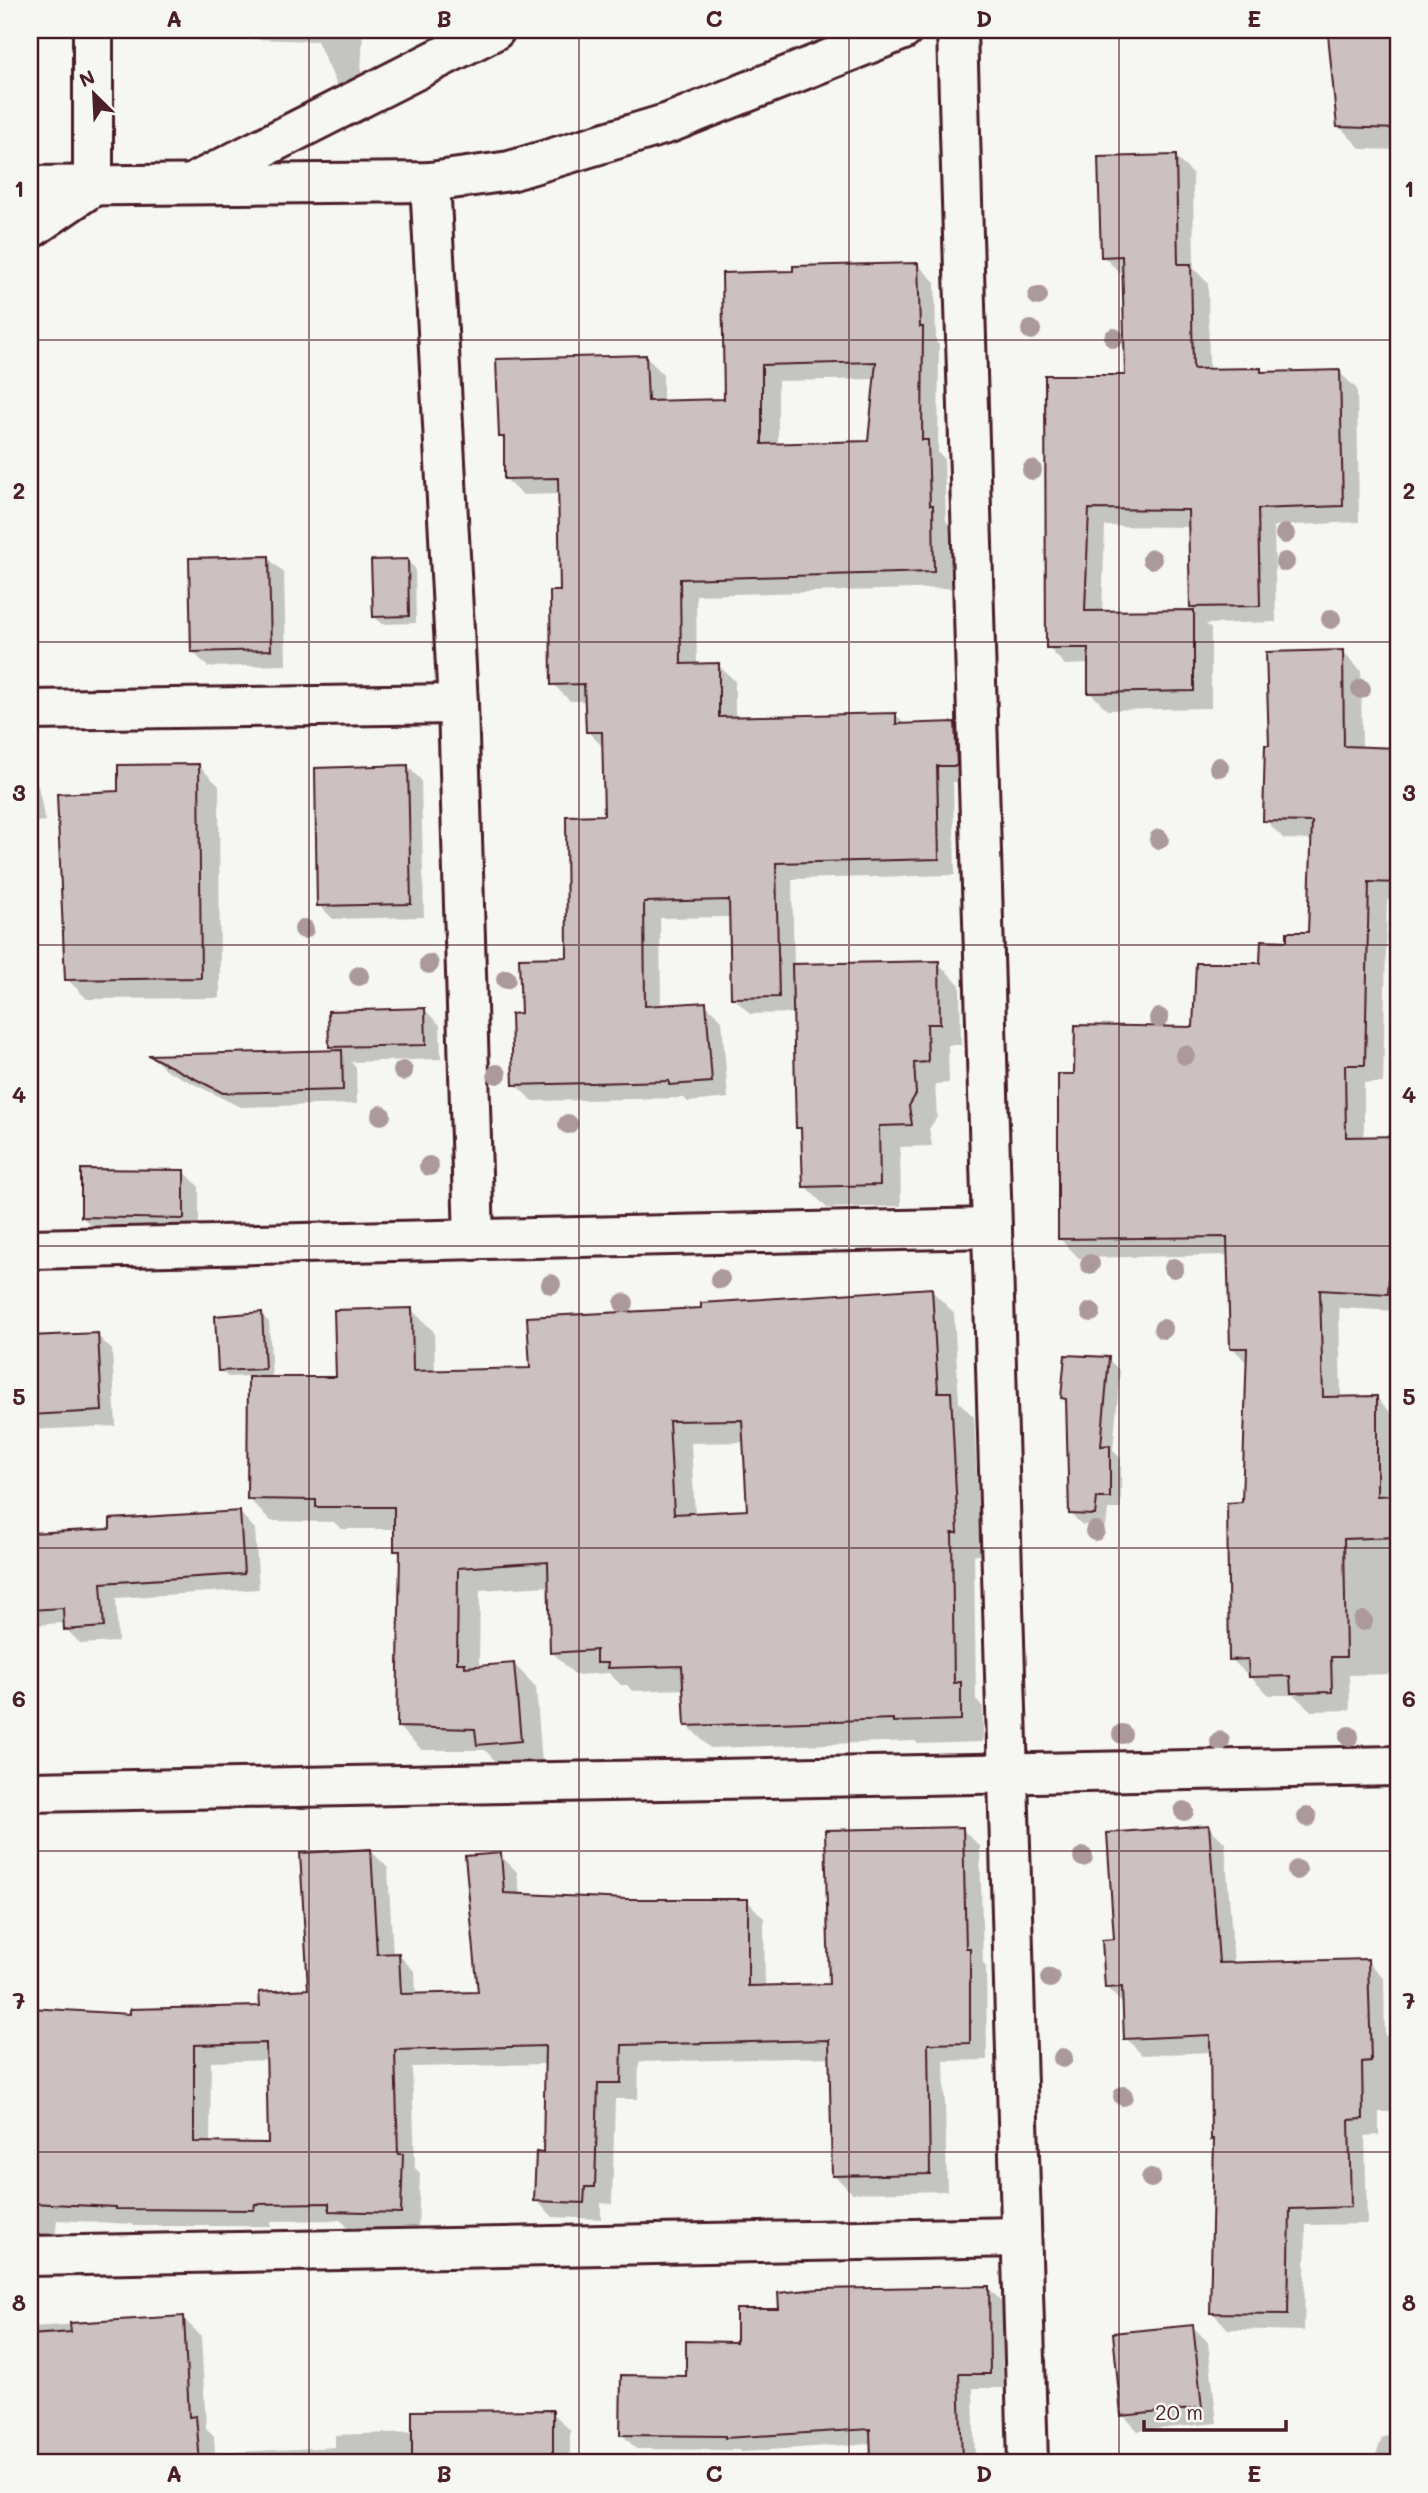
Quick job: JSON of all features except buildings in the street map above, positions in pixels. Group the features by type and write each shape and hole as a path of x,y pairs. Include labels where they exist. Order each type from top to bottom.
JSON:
{"street":[{"path":"93,30 93,186"},
{"path":"191,184 495,30"},
{"path":"30,186 430,181 510,171 669,123 903,30"},
{"path":"957,30 1028,2463"},
{"path":"430,181 458,704 474,1240"},
{"path":"30,229 93,186"},
{"path":"30,710 458,704"},
{"path":"30,1249 992,1228"},
{"path":"30,1792 1398,1766"},
{"path":"30,2256 1021,2237"}]}
